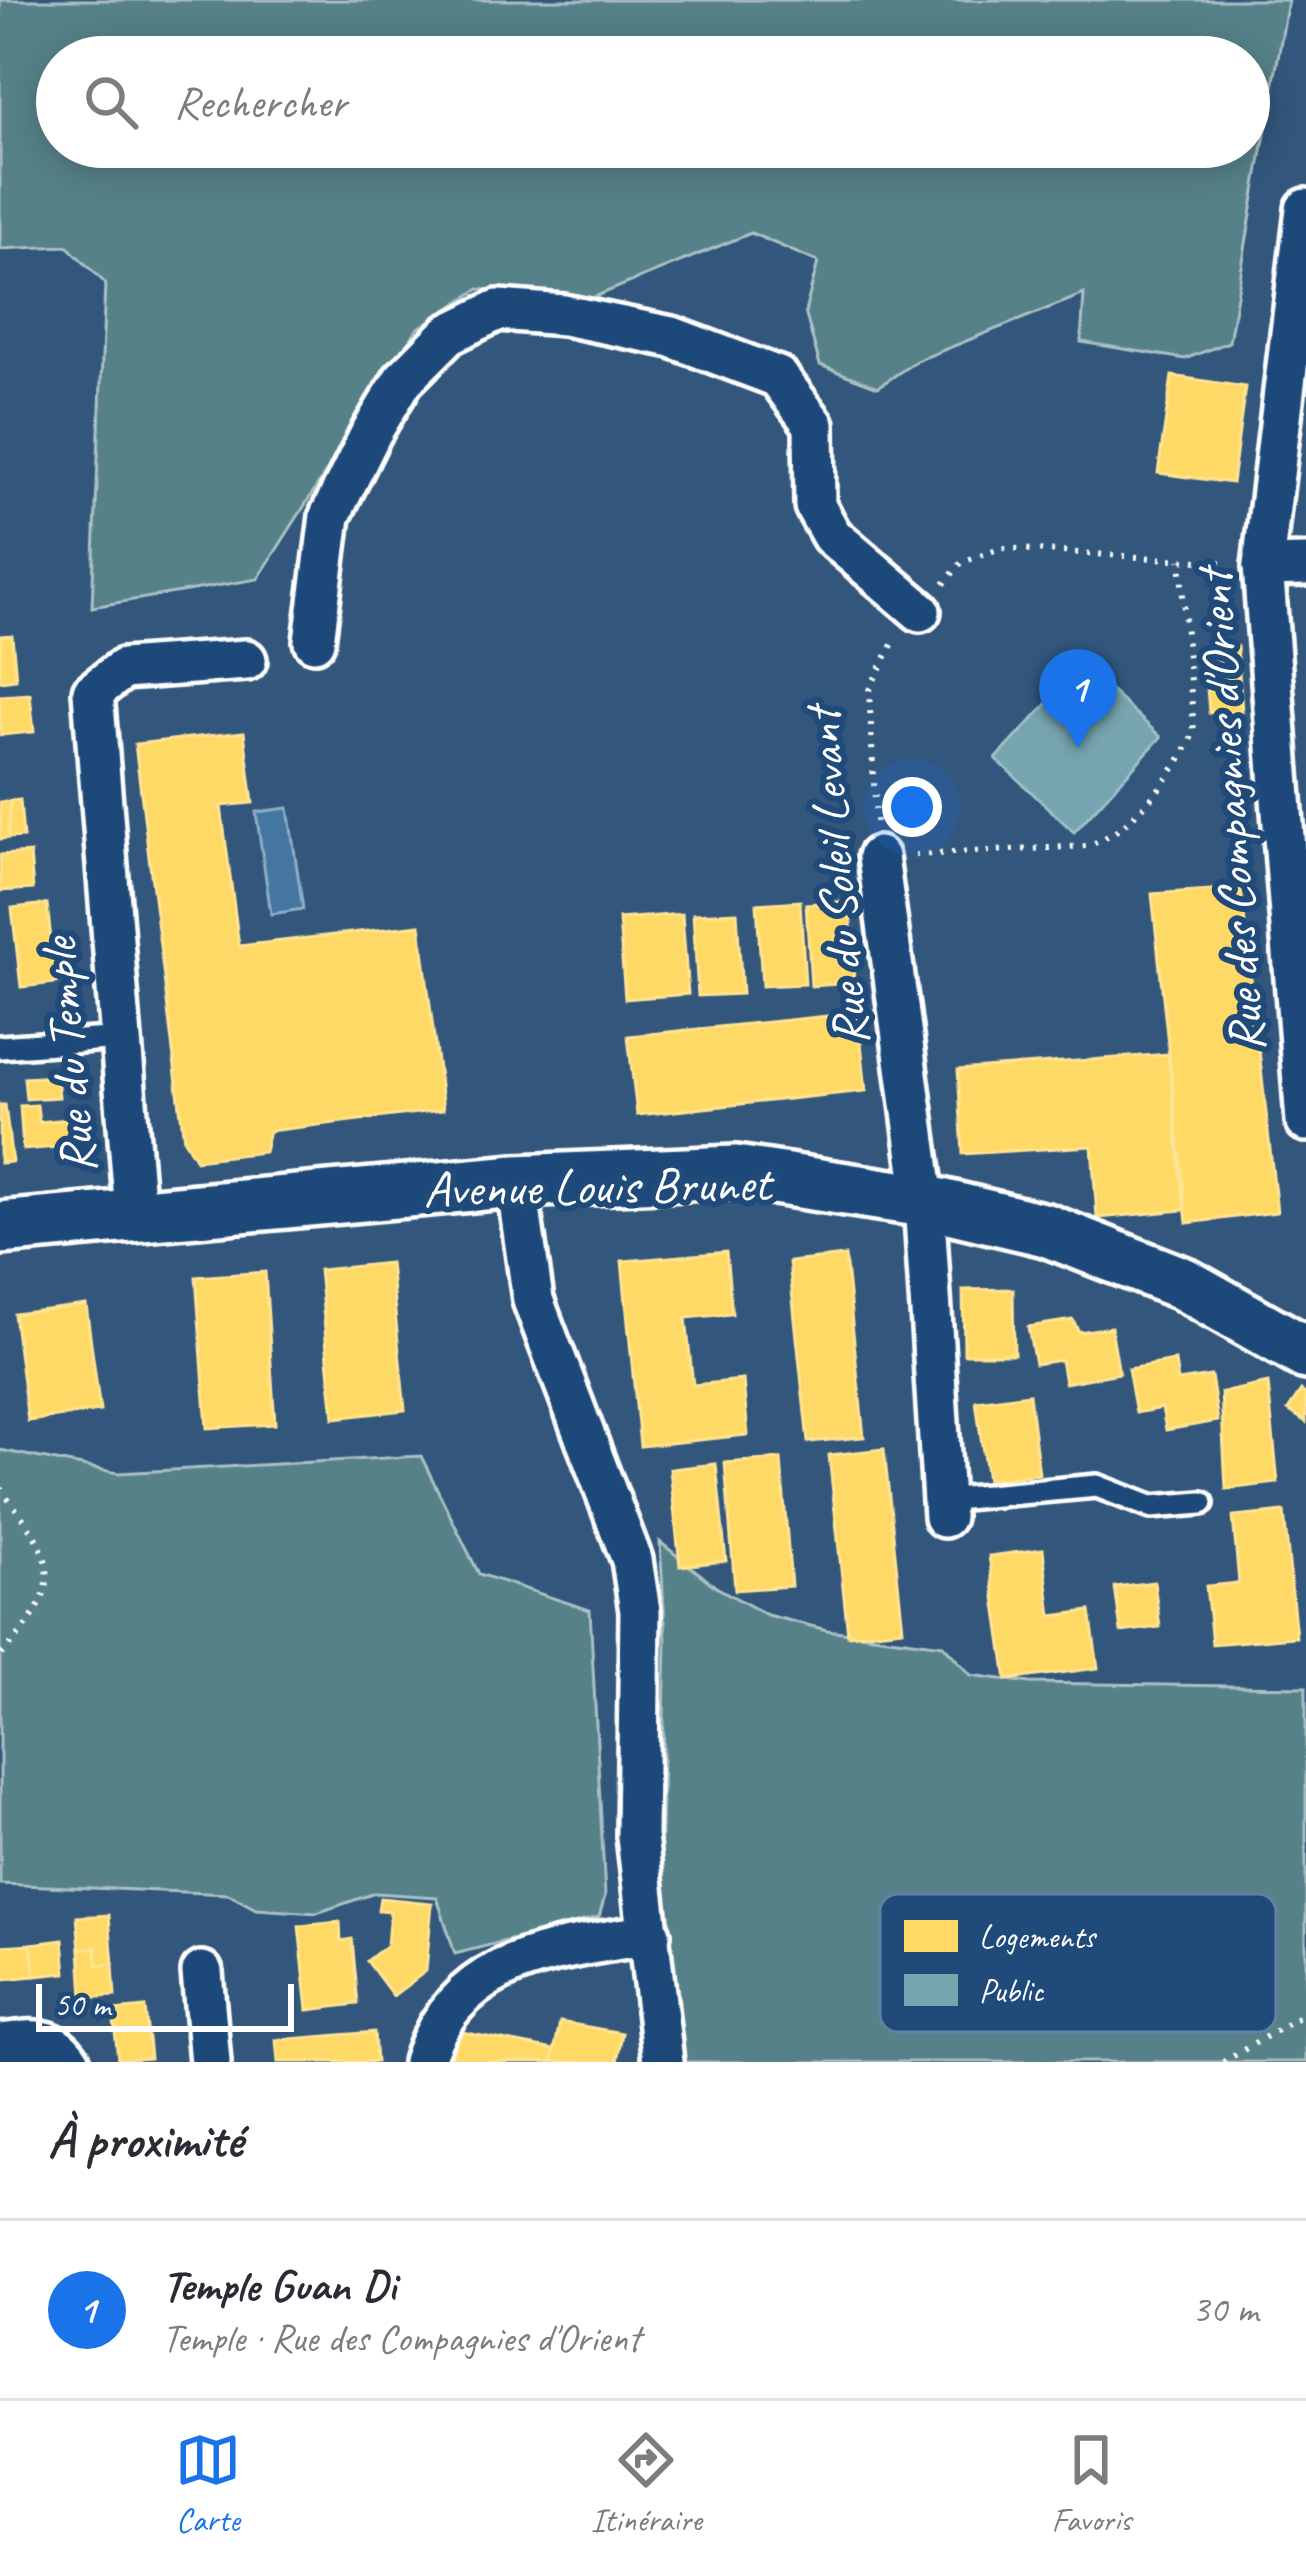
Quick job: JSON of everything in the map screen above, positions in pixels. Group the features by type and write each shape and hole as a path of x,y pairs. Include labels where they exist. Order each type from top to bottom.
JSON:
{"street":[{"name":"Rue des Compagnies d'Orient","path":"1305,1112 1263,566 1306,209"},
{"path":"314,641 330,516 371,433 403,380 449,334 498,310 564,315 672,337 778,377 814,424 815,506 832,536 920,610"},
{"path":"1263,566 1306,565"},
{"name":"Rue du Temple","path":"135,1213 93,692 123,669 246,660"},
{"name":"Rue du Soleil Levant","path":"878,857 925,1201 943,1509"},
{"name":"Avenue Louis Brunet","path":"0,1228 517,1181 735,1172 925,1201 1046,1230 1182,1283 1306,1353"},
{"path":"517,1181 533,1300 632,1560 640,1611 637,1836 664,2062"},
{"path":"423,2062 437,2024 456,1999 481,1979 512,1964 650,1934"},
{"path":"202,1972 210,2062"},
{"path":"0,2044 44,2039 60,2047 70,2062"}],"lane":[{"path":"0,1047 121,1038"},
{"path":"943,1509 1097,1486 1150,1507 1202,1503"}],"path":[{"name":"Rue du Soleil Levant","path":"878,857 869,690 885,651 962,562 1004,548 1263,566"},
{"path":"878,857 1086,846 1112,836 1185,753 1194,731 1180,560"},
{"path":"0,1488 43,1543 48,1564 44,1601 0,1656"},
{"path":"1276,2031 1306,2013"},
{"path":"1223,2062 1274,2032"}],"green space":[{"path":"0,0 1288,0 1270,104 1270,36 36,36 36,168 1259,168 1229,342 1185,359 1081,342 1084,294 916,361 878,387 820,365 805,312 818,262 751,233 587,300 479,289 417,329 258,579 92,607 105,283 67,246 0,249"},
{"path":"0,1450 118,1473 421,1456 479,1574 590,1610 605,1896 599,1917 455,1954 437,1897 375,1893 317,1913 256,1909 228,1894 0,1884"},
{"path":"660,1542 716,1587 767,1615 827,1630 943,1645 971,1675 1030,1683 1306,1687 1306,2062 682,2062 677,1994 659,1907 666,1642"}],"water":[{"path":"288,808 303,909 271,914 256,812"}],"building: Logements":[{"path":"1172,376 1245,387 1232,483 1158,473"},
{"path":"12,635 16,679 0,681 0,636"},
{"path":"1237,647 1242,711 1209,713 1204,650"},
{"path":"30,694 34,732 0,735 0,696"},
{"path":"244,732 253,803 221,806 239,946 420,925 443,1110 269,1131 264,1152 196,1160 184,1140 135,744"},
{"path":"20,800 23,837 8,838 10,801"},
{"path":"10,801 8,838 0,839 0,802"},
{"path":"30,853 33,889 0,891 0,855"},
{"path":"1241,888 1277,1212 1187,1223 1152,894"},
{"path":"800,901 805,984 762,986 757,904"},
{"path":"850,901 854,983 811,986 806,904"},
{"path":"47,904 56,983 21,987 12,908"},
{"path":"737,912 742,994 698,996 693,914"},
{"path":"682,914 688,994 625,999 619,919"},
{"path":"858,1013 866,1091 637,1115 628,1036"},
{"path":"1168,1054 1185,1210 1097,1218 1092,1146 963,1154 958,1070"},
{"path":"57,1076 59,1097 26,1099 24,1078"},
{"path":"0,1105 5,1105 12,1162 0,1163"},
{"path":"37,1105 39,1122 69,1119 72,1146 23,1150 20,1106"},
{"path":"726,1252 732,1314 686,1318 693,1385 743,1380 748,1435 640,1446 622,1261"},
{"path":"845,1256 864,1437 808,1442 789,1262"},
{"path":"390,1263 405,1410 334,1418 319,1270"},
{"path":"265,1272 275,1424 207,1428 196,1277"},
{"path":"1013,1289 1014,1354 964,1354 963,1290"},
{"path":"86,1305 100,1411 28,1421 14,1314"},
{"path":"1073,1320 1079,1332 1111,1327 1119,1373 1065,1383 1061,1360 1035,1364 1028,1327"},
{"path":"1175,1361 1178,1381 1211,1376 1218,1421 1166,1430 1162,1408 1136,1413 1128,1369"},
{"path":"1268,1383 1278,1483 1226,1489 1221,1393"},
{"path":"1301,1391 1306,1395 1306,1422 1288,1410"},
{"path":"1029,1394 1039,1474 987,1481 976,1401"},
{"path":"884,1449 903,1629 848,1635 829,1455"},
{"path":"781,1459 791,1586 735,1590 725,1463"},
{"path":"716,1464 726,1561 680,1566 670,1469"},
{"path":"1284,1512 1296,1637 1212,1644 1206,1586 1239,1583 1233,1517"},
{"path":"1043,1549 1051,1616 1090,1611 1098,1668 1007,1680 989,1556"},
{"path":"1154,1582 1160,1627 1121,1632 1115,1587"},
{"path":"380,1898 432,1903 426,1971 393,1996 367,1961 387,1945 390,1911 378,1910"},
{"path":"109,1915 113,1964 97,1965 96,1947 80,1949 77,1917"},
{"path":"340,1922 341,1941 352,1939 358,2004 308,2010 299,1926"},
{"path":"63,1940 66,1973 35,1976 31,1944"},
{"path":"31,1944 35,1976 3,1979 0,1946"},
{"path":"96,1947 97,1965 113,1964 115,1996 83,1998 80,1949"},
{"path":"145,2008 150,2058 118,2060 113,2011"},
{"path":"560,2022 622,2033 617,2062 552,2062"},
{"path":"457,2031 554,2050 552,2062 451,2062"},
{"path":"374,2032 376,2062 278,2062 276,2040"}],"building: Public":[{"path":"1083,665 1161,737 1074,832 996,759"}],"place":[{"name":"Temple Guan Di","path":"1078,748"}]}
